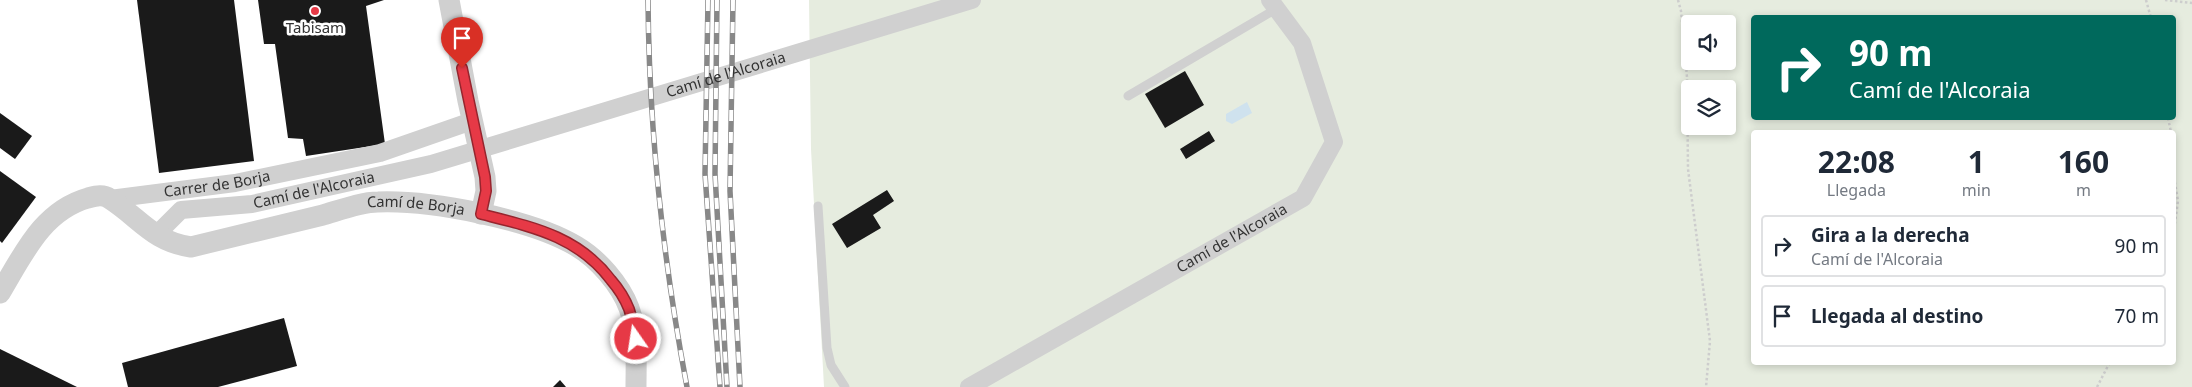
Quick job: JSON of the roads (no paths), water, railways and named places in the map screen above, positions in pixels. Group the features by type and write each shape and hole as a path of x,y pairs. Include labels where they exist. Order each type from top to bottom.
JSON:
{"street":[{"path":"449,0 485,184 486,191 481,214"},
{"name":"Camí de l'Alcoraia","path":"156,235 181,210 252,204 431,164 972,0"},
{"name":"Camí de l'Alcoraia","path":"969,387 1303,198 1334,142 1302,43 1273,4"},
{"name":"Carrer de Borja","path":"0,293 28,247 48,220 72,203 98,196 110,199 235,183 380,153 472,121"},
{"name":"Camí de Borja","path":"110,199 156,235 173,244 191,247 377,202 436,205 481,214 556,236 577,246 600,265 618,288 629,308 636,339 636,387"}],"lane":[{"path":"1128,96 1273,4"},
{"path":"818,206 827,348 831,366 845,387"}],"water":[{"path":"1247,102 1252,113 1232,124 1226,121 1226,114"}],"railway":[{"path":"648,0 654,146 664,243 687,387"},
{"path":"708,0 705,174 720,387"},
{"path":"717,0 715,174 727,387"},
{"path":"733,0 730,191 740,387"}],"place":[{"name":"Tabisam","path":"315,11"}]}
